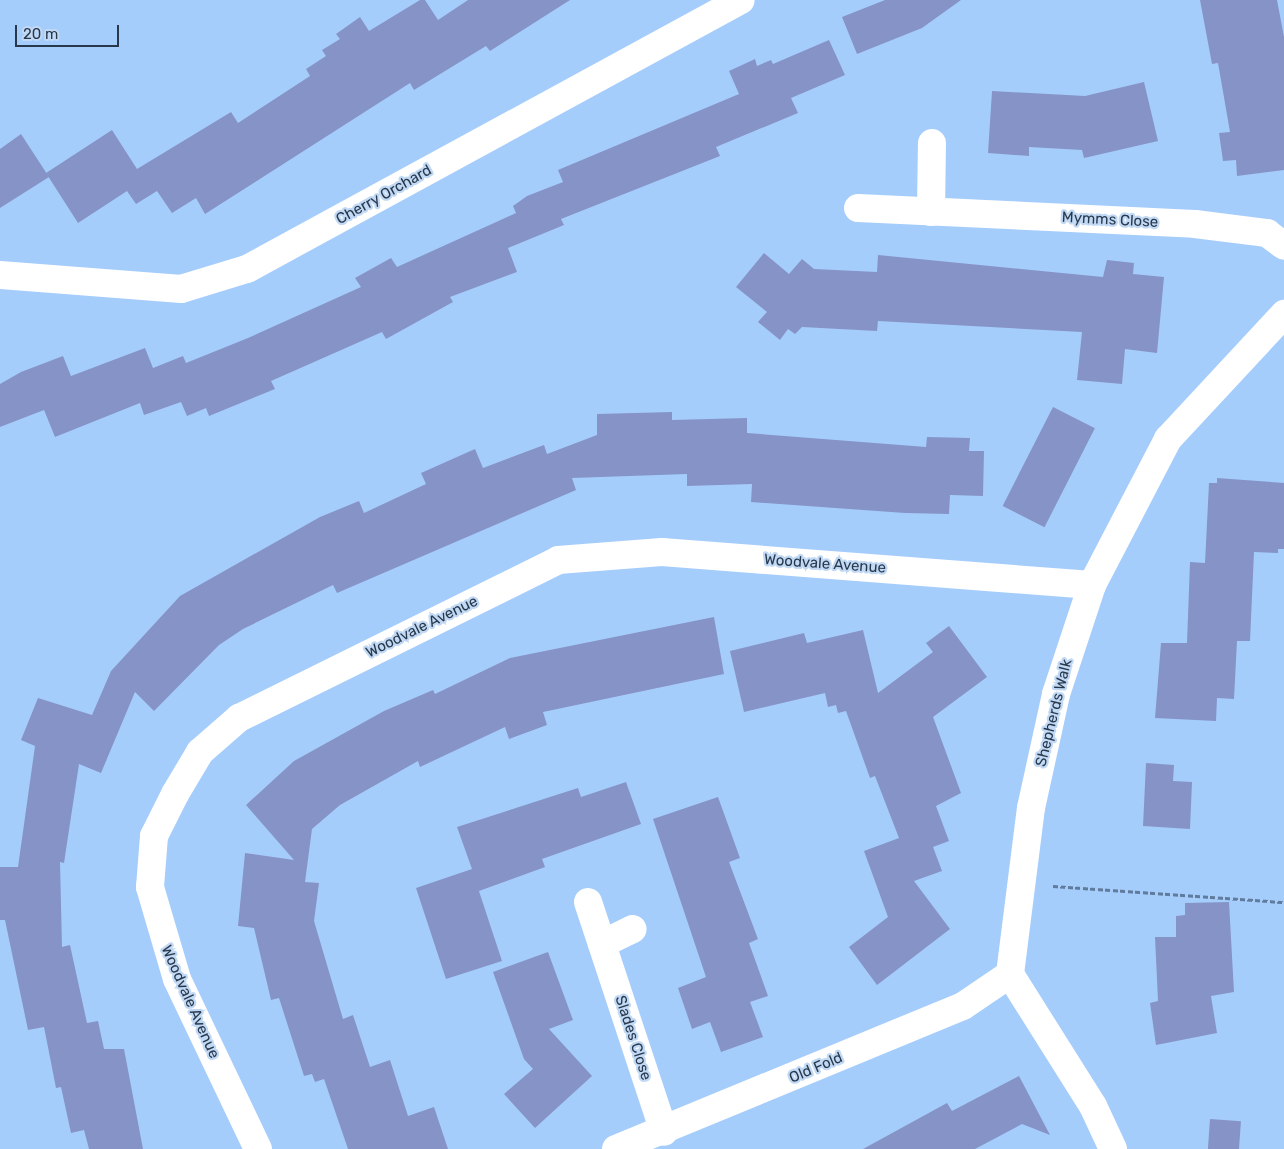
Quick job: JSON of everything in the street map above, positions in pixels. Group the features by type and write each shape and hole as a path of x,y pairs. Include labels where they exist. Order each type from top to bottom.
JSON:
{"street":[{"name":"Cherry Orchard","path":"0,275 181,289 247,269 740,0"},
{"path":"931,212 932,143"},
{"name":"Mymms Close","path":"858,208 1195,224 1267,233 1284,246"},
{"name":"Shepherds Walk","path":"1010,974 1031,808 1056,694 1092,585 1168,439 1284,314"},
{"name":"Woodvale Avenue","path":"258,1149 176,979 150,886 154,836 175,794 200,752 239,718 558,560 662,552 1092,585"},
{"name":"Slades Close","path":"588,902 664,1132"},
{"path":"602,944 634,930"},
{"path":"1010,974 1093,1106 1113,1149"},
{"name":"Old Fold","path":"616,1149 664,1132 963,1006 1010,974"}],"path":[{"path":"1022,884 1284,902"}],"building":[{"path":"420,0 425,0 438,20 468,0 570,0 490,51 486,46 414,90 410,83 205,214 196,198 172,213 157,191 136,204 127,191 78,223 46,173 112,130 137,169 231,112 238,123 310,76 306,69 326,56 322,50 340,39 336,34 360,17 369,31"},
{"path":"885,0 961,0 922,28 857,54 842,17"},
{"path":"1200,0 1277,0 1284,37 1284,170 1237,176 1236,160 1223,161 1219,133 1230,132 1218,63 1212,64"},
{"path":"829,40 845,75 791,98 798,113 716,147 720,156 561,219 564,225 508,248 517,272 450,297 453,302 386,339 382,332 271,381 275,389 209,416 206,408 187,416 181,402 144,415 140,403 55,437 44,410 0,427 0,384 21,372 63,356 71,376 145,348 153,368 183,356 186,363 248,338 361,287 355,278 391,258 397,267 516,213 513,206 527,196 563,182 558,170 739,94 729,71 755,59 757,66 771,60 773,64"},
{"path":"1144,82 1158,141 1084,158 1082,150 1029,147 1029,156 988,153 992,91 1085,96"},
{"path":"21,134 49,177 0,208 0,149"},
{"path":"764,253 789,274 802,259 814,269 877,272 878,255 1103,277 1107,260 1134,263 1133,274 1164,277 1157,353 1125,349 1122,384 1077,380 1082,332 878,321 877,331 802,327 795,334 788,329 780,340 758,322 767,312 736,287"},
{"path":"1053,407 1095,428 1044,527 1003,506"},
{"path":"672,412 672,420 747,418 747,433 926,447 927,437 970,438 969,451 984,451 983,496 950,495 949,514 905,513 751,502 752,484 687,486 687,474 572,478 576,490 337,593 333,585 243,629 219,645 154,711 135,692 101,773 79,764 64,863 60,862 62,947 70,945 87,1023 98,1021 104,1049 124,1049 143,1149 89,1149 84,1130 71,1133 61,1087 56,1088 44,1027 28,1030 5,920 0,920 0,867 18,867 35,746 21,740 38,698 92,715 111,671 180,596 320,517 359,501 364,513 426,484 421,473 475,449 483,468 544,445 547,454 597,435 597,414"},
{"path":"1217,478 1284,483 1284,549 1278,549 1278,553 1254,552 1250,641 1237,641 1234,699 1217,698 1216,721 1155,718 1161,643 1187,643 1190,562 1205,563 1209,483 1217,483"},
{"path":"714,617 724,674 543,712 547,725 509,739 505,727 420,767 418,761 340,805 312,829 305,882 319,883 314,921 343,1019 353,1015 370,1067 390,1060 408,1116 434,1107 448,1149 348,1149 324,1079 315,1082 312,1074 304,1076 279,998 271,1000 254,928 238,926 245,853 294,860 246,805 294,761 384,711 433,690 435,694 510,658"},
{"path":"949,626 987,677 933,717 961,793 936,806 949,841 933,847 942,871 914,881 950,929 877,985 849,947 888,917 864,851 899,838 875,776 870,778 846,711 838,713 836,705 828,707 825,693 744,712 730,651 804,633 807,643 863,630 878,693 933,652 926,643"},
{"path":"1146,763 1174,765 1173,781 1192,782 1190,829 1143,826"},
{"path":"626,782 641,824 542,859 545,867 479,891 474,876 502,961 446,979 416,888 472,869 457,827 578,788 581,797"},
{"path":"718,797 740,858 729,862 758,939 749,943 768,996 750,1002 763,1037 721,1052 710,1022 692,1029 678,988 706,977 653,819"},
{"path":"1229,902 1234,992 1211,996 1217,1033 1156,1045 1150,1003 1158,1001 1155,937 1176,937 1176,916 1185,915 1185,903"},
{"path":"548,952 573,1020 549,1029 592,1076 535,1128 504,1094 533,1069 524,1059 493,972"},
{"path":"1019,1076 1050,1135 1022,1124 975,1149 863,1149 947,1103 952,1111"},
{"path":"1210,1119 1241,1121 1239,1149 1208,1149"}]}
